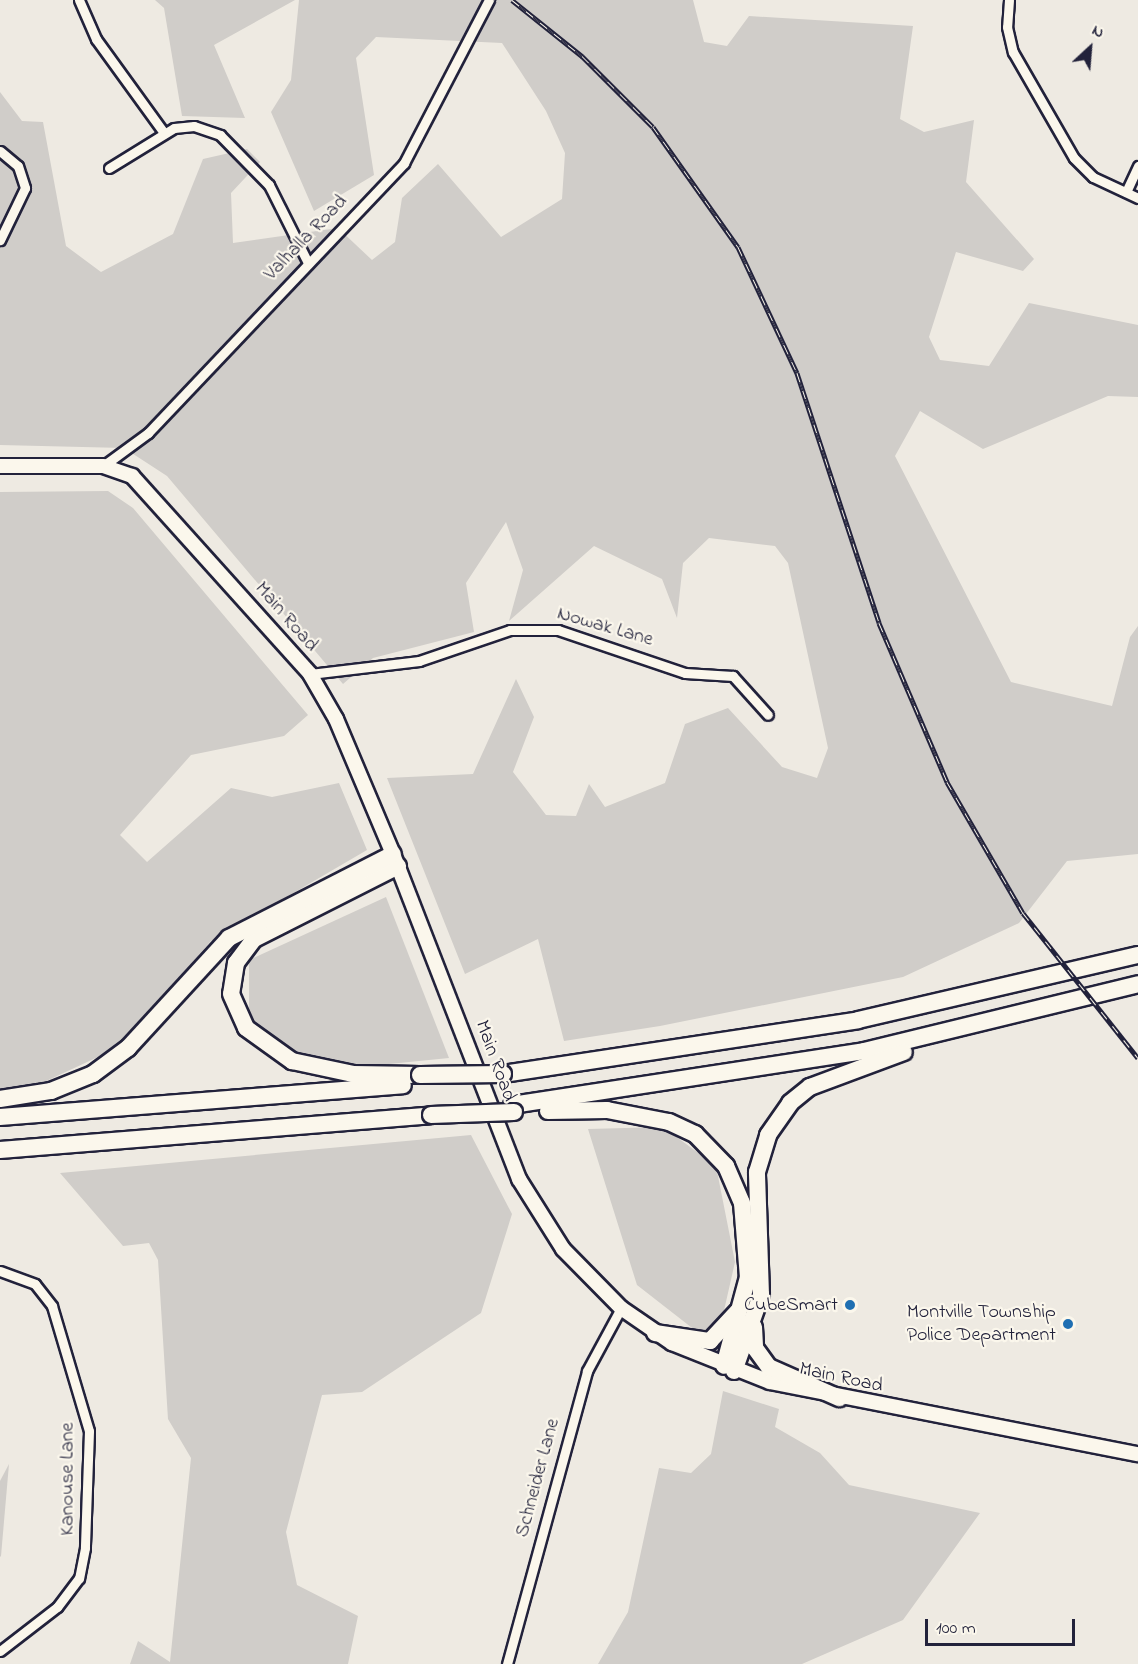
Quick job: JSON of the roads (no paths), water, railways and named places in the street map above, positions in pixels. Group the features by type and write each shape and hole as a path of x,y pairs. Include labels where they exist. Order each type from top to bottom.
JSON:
{"highway":[{"path":"396,860 254,939 236,963 231,994 246,1028 292,1061 353,1074 421,1079"},
{"path":"0,1099 51,1091 93,1074 128,1048 229,938 396,860"},
{"path":"0,1117 421,1079 503,1074 858,1020 1138,955"},
{"path":"0,1149 513,1109 806,1062 1032,1012 1138,984"},
{"path":"839,1398 764,1362 755,1348 754,1321 762,1281 757,1172 768,1135 790,1103 838,1074 1032,1012"},
{"path":"513,1109 624,1112 669,1122 700,1138 726,1166 739,1190 747,1292 729,1369"},
{"path":"655,1333 710,1341 725,1330 747,1292"},
{"path":"729,1369 754,1321"}],"main road":[{"name":"Main Road","path":"0,466 103,466 126,472 154,497 310,674 336,719 396,860 519,1179 563,1249 621,1308 655,1333 729,1369 839,1398 1138,1454"}],"street":[{"path":"79,0 96,39 164,133"},
{"name":"Valhalla Road","path":"103,466 125,453 171,409 307,261 412,152 489,0"},
{"path":"1009,0 1007,27 1013,52 1074,158 1094,177 1138,198"},
{"path":"109,168 164,133 194,126 230,141 270,185 307,261"},
{"path":"0,151 18,166 25,188 0,240"},
{"path":"1126,192 1138,166"},
{"name":"Nowak Lane","path":"310,674 419,661 510,630 558,630 685,673 733,676 768,715"},
{"name":"Kanouse Lane","path":"0,1271 35,1284 52,1306 88,1431 86,1548 79,1578 57,1607 0,1651"},
{"name":"Schneider Lane","path":"507,1664 587,1371 621,1308"}],"railway":[{"path":"512,0 582,56 653,127 738,247 797,373 879,623 947,782 1023,913 1138,1058"}],"place":[{"name":"CubeSmart","path":"850,1305"},
{"name":"Montville Township Police Department","path":"1068,1324"}]}
